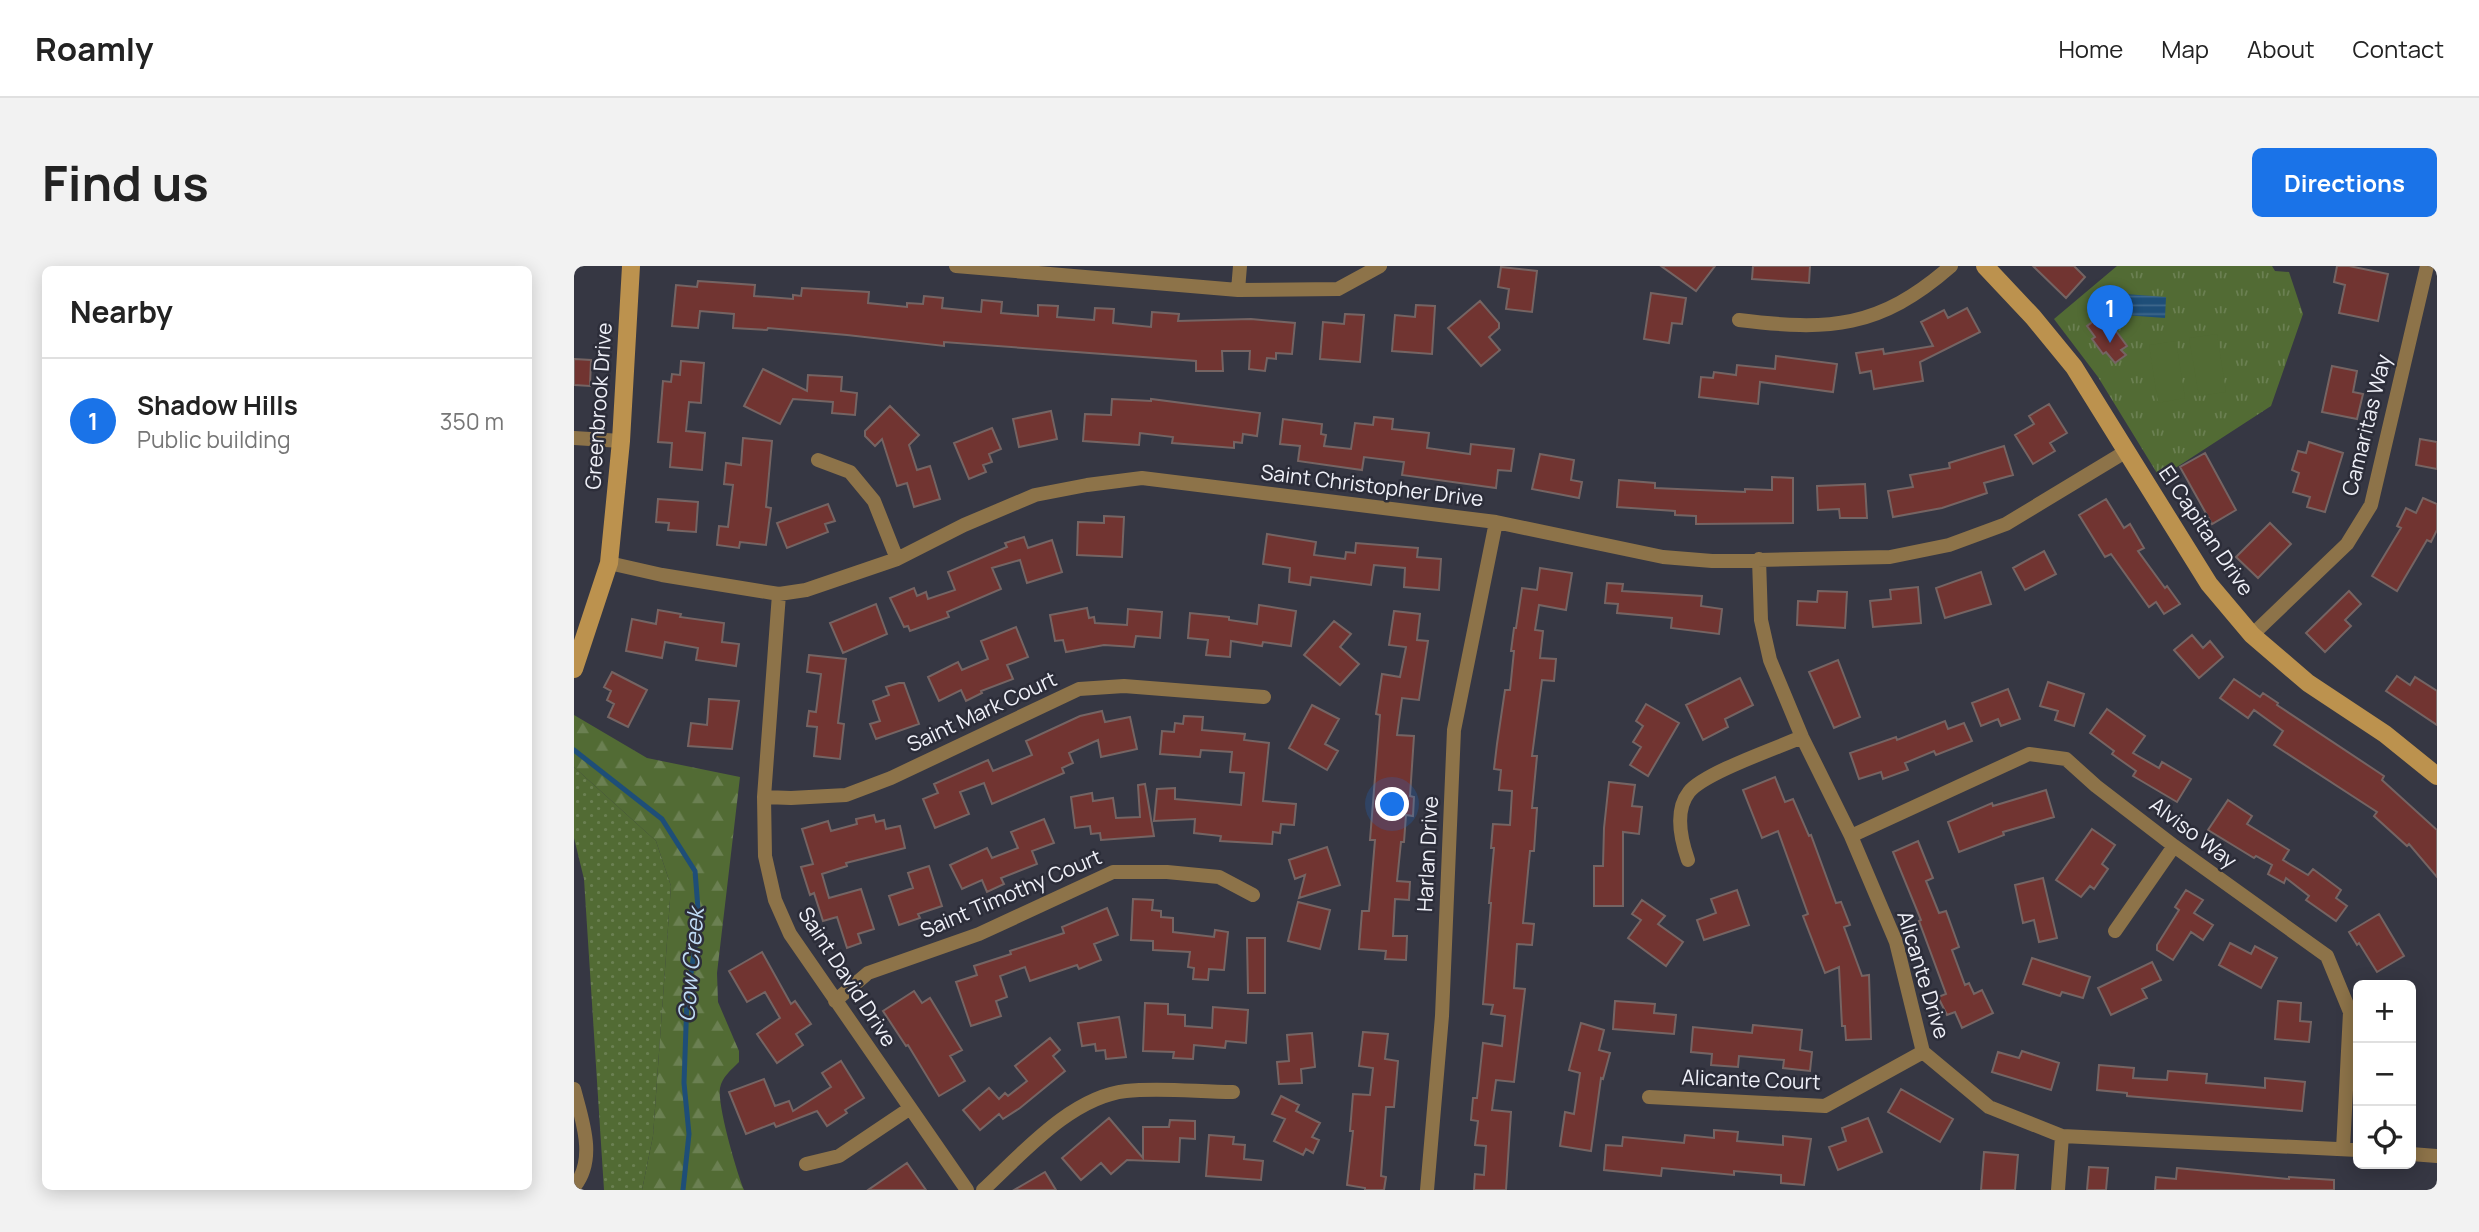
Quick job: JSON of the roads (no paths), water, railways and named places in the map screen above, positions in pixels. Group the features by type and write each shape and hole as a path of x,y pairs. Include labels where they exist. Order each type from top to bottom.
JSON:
{"street":[{"name":"Greenbrook Drive","path":"574,669 610,563 621,441 631,266"},
{"path":"956,266 1040,269 1238,290 1338,289 1380,266"},
{"path":"1238,290 1240,266"},
{"path":"1738,320 1793,327 1835,325 1877,314 1924,290 1951,266"},
{"name":"El Capitan Drive","path":"1985,266 2033,317 2074,367 2209,584 2252,635 2308,683 2385,734 2437,776"},
{"name":"Camaritas Way","path":"2252,635 2347,544 2371,505 2427,266"},
{"path":"574,438 621,441"},
{"name":"Saint Christopher Drive","path":"610,563 662,575 779,594 806,590 897,559 1035,495 1142,478 1496,523 1663,556 1712,561 1890,557 1949,545 2006,524 2125,452"},
{"path":"818,460 850,472 874,501 897,559"},
{"name":"Harlan Drive","path":"1427,1190 1442,1016 1454,730 1496,523"},
{"name":"Alicante Drive","path":"1759,559 1761,620 1770,660 1802,737 1851,836 1896,942 1923,1052 1989,1107 2062,1136 2351,1150"},
{"name":"Saint David Drive","path":"779,594 764,797 765,856 775,900 790,934 967,1190"},
{"name":"Saint Mark Court","path":"764,797 846,795 891,778 1079,689 1124,686 1264,697"},
{"path":"1688,860 1681,841 1680,813 1689,793 1706,779 1802,737"},
{"name":"Alviso Way","path":"1851,836 2029,754 2066,759 2096,786 2174,846 2327,956 2350,1012 2351,1150"},
{"path":"2115,931 2174,846"},
{"name":"Saint Timothy Court","path":"835,1001 868,973 979,934 1113,872 1167,872 1219,877 1253,895"},
{"name":"Alicante Court","path":"1648,1097 1825,1106 1923,1052"},
{"path":"574,1089 587,1154 580,1179 574,1187"},
{"path":"983,1190 1037,1140 1077,1108 1102,1096 1126,1091 1233,1092"},
{"path":"806,1164 839,1156 909,1109"},
{"path":"2058,1190 2062,1136"},
{"path":"2416,1154 2437,1156"}],"water":[{"path":"2125,294 2166,297 2165,318 2124,315"}],"waterway":[{"name":"Cow Creek","path":"574,750 662,819 695,871 699,921 687,999 684,1083 689,1134 683,1190"}],"place":[{"name":"Shadow Hills","path":"2110,343"}]}
